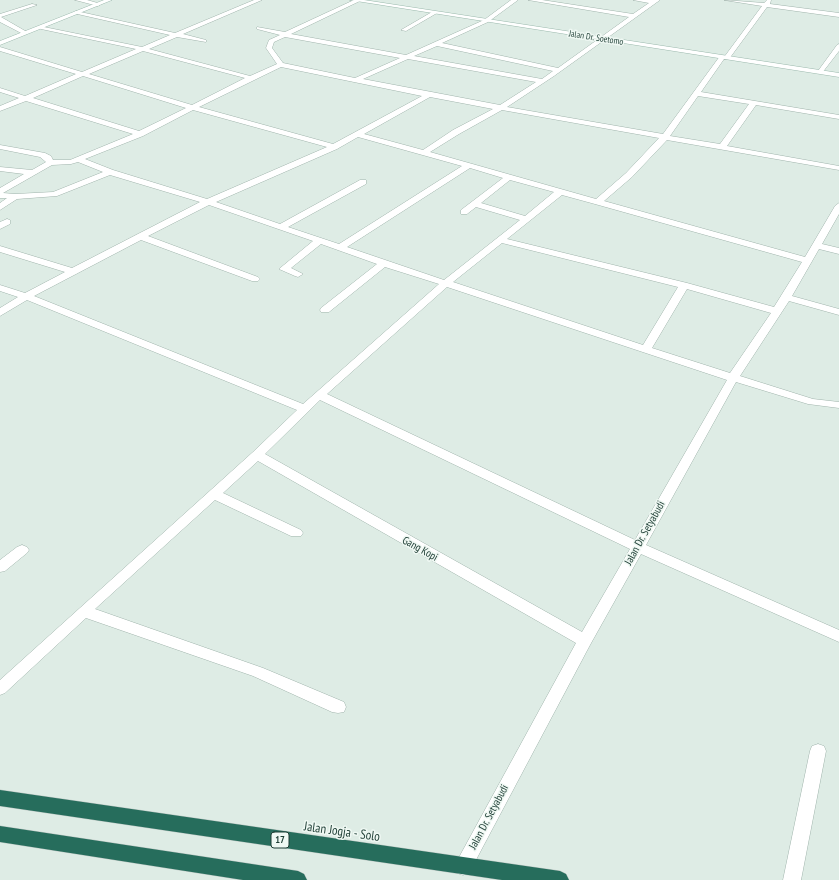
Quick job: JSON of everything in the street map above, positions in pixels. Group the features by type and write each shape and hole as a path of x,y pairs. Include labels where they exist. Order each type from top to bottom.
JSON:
{"highway":[{"name":"Jalan Jogja - Solo","path":"0,798 560,880"},
{"path":"0,834 225,875 298,880"}],"street":[{"path":"78,0 98,4"},
{"path":"0,42 109,0"},
{"path":"0,108 260,0"},
{"path":"281,65 269,48 271,41 357,0"},
{"name":"Jalan Dr. Soetomo","path":"357,0 839,75"},
{"path":"356,80 486,21 514,0"},
{"path":"531,0 634,16"},
{"path":"636,0 655,1"},
{"path":"727,0 767,3 839,15"},
{"path":"424,153 456,132 502,107 543,81 655,1"},
{"path":"598,202 629,175 665,137 696,93 767,3"},
{"path":"0,16 34,5"},
{"path":"76,13 204,41"},
{"path":"404,30 434,13"},
{"path":"0,19 25,33"},
{"path":"41,27 143,49 252,78"},
{"path":"259,28 285,35 543,81"},
{"path":"449,38 464,41"},
{"path":"437,44 558,70"},
{"path":"820,72 839,46"},
{"path":"0,49 194,108 334,147"},
{"path":"0,191 50,163 71,162 140,134 281,65 429,94 839,168"},
{"path":"0,90 140,134"},
{"path":"696,93 839,117"},
{"path":"0,313 26,296 208,202 334,147 429,94"},
{"path":"722,147 754,103"},
{"path":"356,134 808,261"},
{"path":"0,147 42,155 50,160 50,163"},
{"path":"78,159 110,172 208,202 339,248 733,378 812,402 839,405"},
{"path":"339,248 468,166"},
{"path":"0,170 33,173"},
{"path":"0,195 15,197 54,194 110,172"},
{"path":"464,212 509,177"},
{"path":"281,227 364,182"},
{"path":"0,689 257,455 319,395 446,283 502,240 560,192"},
{"path":"0,207 15,197"},
{"path":"474,204 527,219"},
{"name":"Jalan Dr. Setyabudi","path":"463,867 585,641 733,378 786,297 839,206"},
{"path":"142,237 255,279"},
{"path":"502,240 684,285 776,311"},
{"path":"298,274 284,269 319,241"},
{"path":"815,246 839,251"},
{"path":"0,249 73,271"},
{"path":"326,310 384,263"},
{"path":"646,349 684,285"},
{"path":"0,288 26,296 306,409"},
{"path":"786,297 839,312"},
{"path":"319,395 637,547 839,636"},
{"name":"Gang Kopi","path":"257,455 585,641"},
{"path":"214,494 296,533"},
{"path":"0,567 22,550"},
{"path":"84,611 251,670 338,707"},
{"path":"792,880 818,751"}]}
